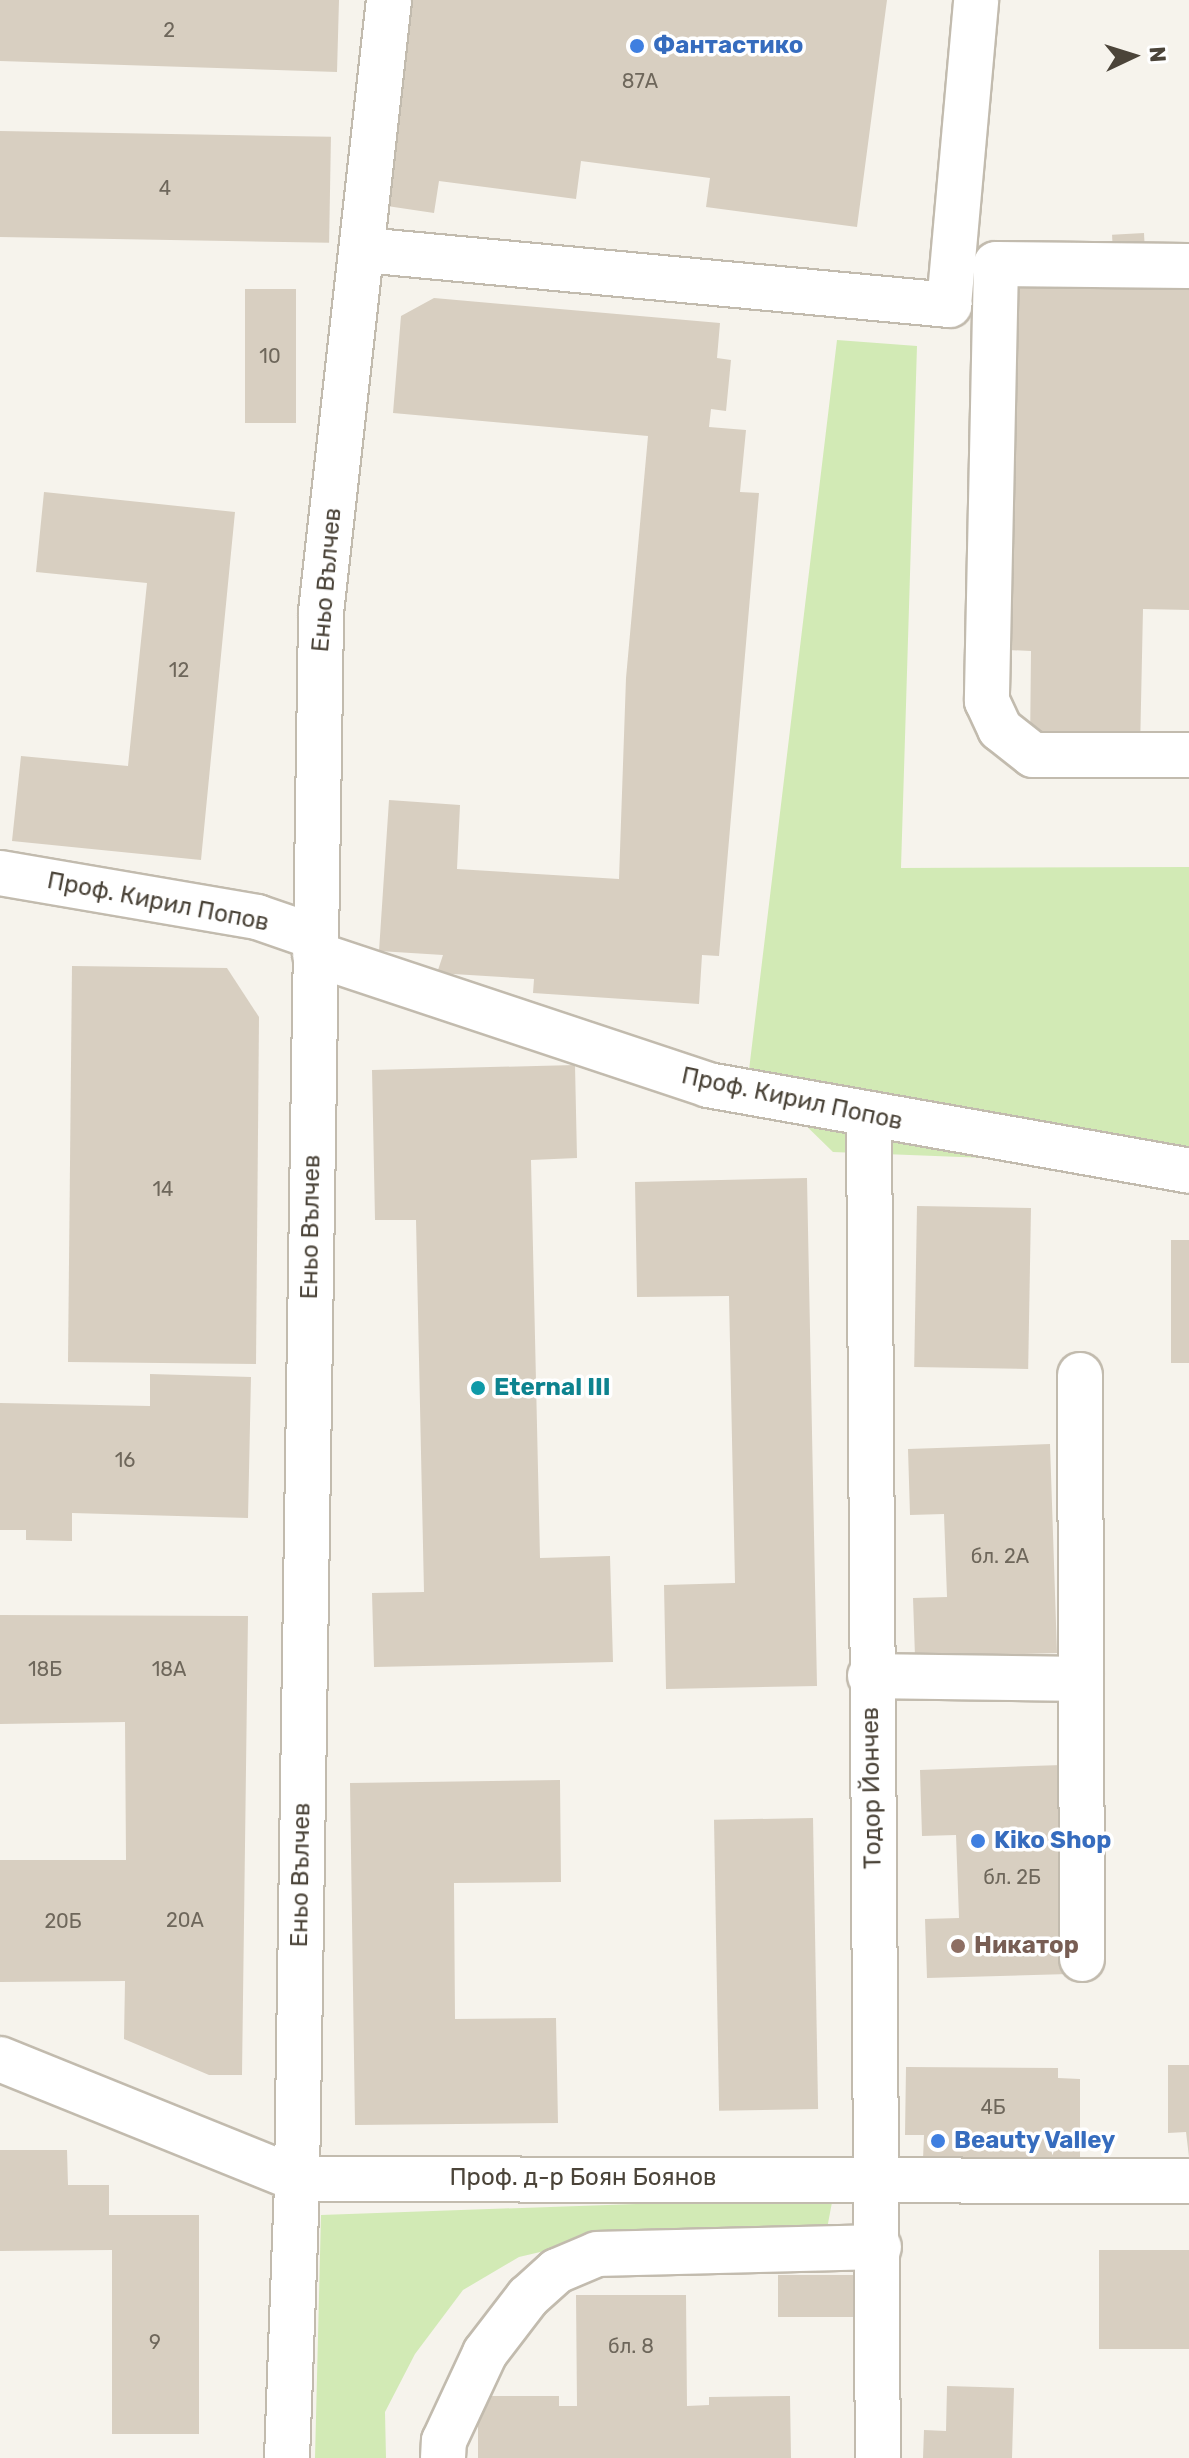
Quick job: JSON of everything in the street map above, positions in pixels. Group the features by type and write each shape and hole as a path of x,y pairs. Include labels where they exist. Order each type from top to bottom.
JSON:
{"street":[{"name":"Еньо Вълчев","path":"287,2458 297,2179 321,612 364,250 389,0"},
{"path":"364,250 949,305 976,0"},
{"path":"1189,266 996,264 987,701 1000,729 1033,755 1189,755"},
{"name":"Проф. Кирил Попов","path":"0,873 257,917 315,946 708,1085 869,1117 1189,1171"},
{"name":"Тодор Йончев","path":"869,1117 870,1676 880,2177 878,2458"},
{"path":"1080,1375 1082,1959"},
{"path":"870,1676 1081,1679"},
{"name":"Проф. д-р Боян Боянов","path":"0,2059 297,2179 880,2177 1189,2181"},
{"path":"443,2458 444,2441 485,2353 528,2297 557,2271 597,2254 879,2247"}],"green space":[{"path":"837,340 917,346 901,868 1189,867 1189,1166 833,1152 749,1070"},
{"path":"833,2197 826,2234 608,2236 519,2257 463,2290 415,2354 385,2412 386,2458 315,2458 321,2215"}],"building":[{"path":"0,0 339,0 337,72 0,61"},
{"path":"413,0 887,0 857,227 706,207 710,178 581,161 576,199 439,181 434,213 387,206"},
{"path":"0,131 331,137 329,243 0,237"},
{"path":"1144,233 1145,253 1113,255 1112,235"},
{"path":"1013,283 1189,287 1189,610 1143,609 1140,751 1030,748 1031,651 1008,650"},
{"path":"245,289 296,289 296,423 245,423"},
{"path":"434,298 720,323 717,358 731,360 726,411 711,409 709,427 746,430 740,492 759,493 719,956 702,955 699,1004 533,993 534,979 437,973 443,955 379,951 389,800 460,805 457,869 619,879 626,678 648,436 393,413 401,316"},
{"path":"44,492 235,512 201,860 12,841 21,756 128,766 147,583 36,572"},
{"path":"72,966 227,968 259,1017 256,1364 68,1362"},
{"name":"Eternal III","path":"575,1065 577,1158 531,1160 540,1558 610,1556 613,1662 374,1667 372,1593 424,1592 416,1220 375,1220 372,1070"},
{"path":"807,1178 817,1686 666,1689 664,1585 735,1583 729,1296 637,1297 635,1182"},
{"path":"917,1206 1031,1208 1028,1369 914,1367"},
{"path":"1171,1240 1189,1240 1189,1363 1171,1363"},
{"path":"150,1374 251,1377 248,1518 72,1513 72,1541 26,1540 26,1530 0,1530 0,1403 150,1406"},
{"path":"1050,1444 1057,1653 915,1657 913,1598 947,1597 944,1514 910,1515 908,1449"},
{"path":"0,1615 248,1616 242,2075 209,2075 124,2039 125,1981 0,1982 0,1860 126,1860 125,1722 0,1724"},
{"path":"1062,1765 1069,1974 927,1978 925,1919 959,1918 956,1835 922,1836 920,1770"},
{"path":"560,1780 561,1882 454,1883 455,2019 556,2018 558,2123 355,2125 350,1783"},
{"path":"813,1818 818,2109 719,2111 714,1820"},
{"path":"1168,2065 1189,2065 1189,2157 1186,2132 1168,2133"},
{"path":"906,2067 1058,2068 1058,2078 1080,2079 1080,2160 923,2159 924,2135 905,2135"},
{"path":"0,2150 67,2150 68,2185 109,2185 109,2215 199,2215 199,2434 112,2434 112,2250 0,2251"},
{"path":"1099,2250 1189,2250 1189,2349 1099,2349"},
{"path":"778,2275 857,2275 857,2317 778,2317"},
{"path":"576,2295 686,2295 687,2406 709,2405 709,2397 790,2396 791,2458 478,2458 478,2396 559,2396 559,2406 577,2406"},
{"path":"947,2386 1014,2388 1012,2458 923,2458 924,2430 946,2431"}],"place":[{"name":"Фантастико","path":"637,46"},
{"name":"Eternal III","path":"478,1388"},
{"name":"Kiko Shop","path":"978,1841"},
{"name":"Никатор","path":"958,1946"},
{"name":"Beauty Valley","path":"938,2141"}]}
